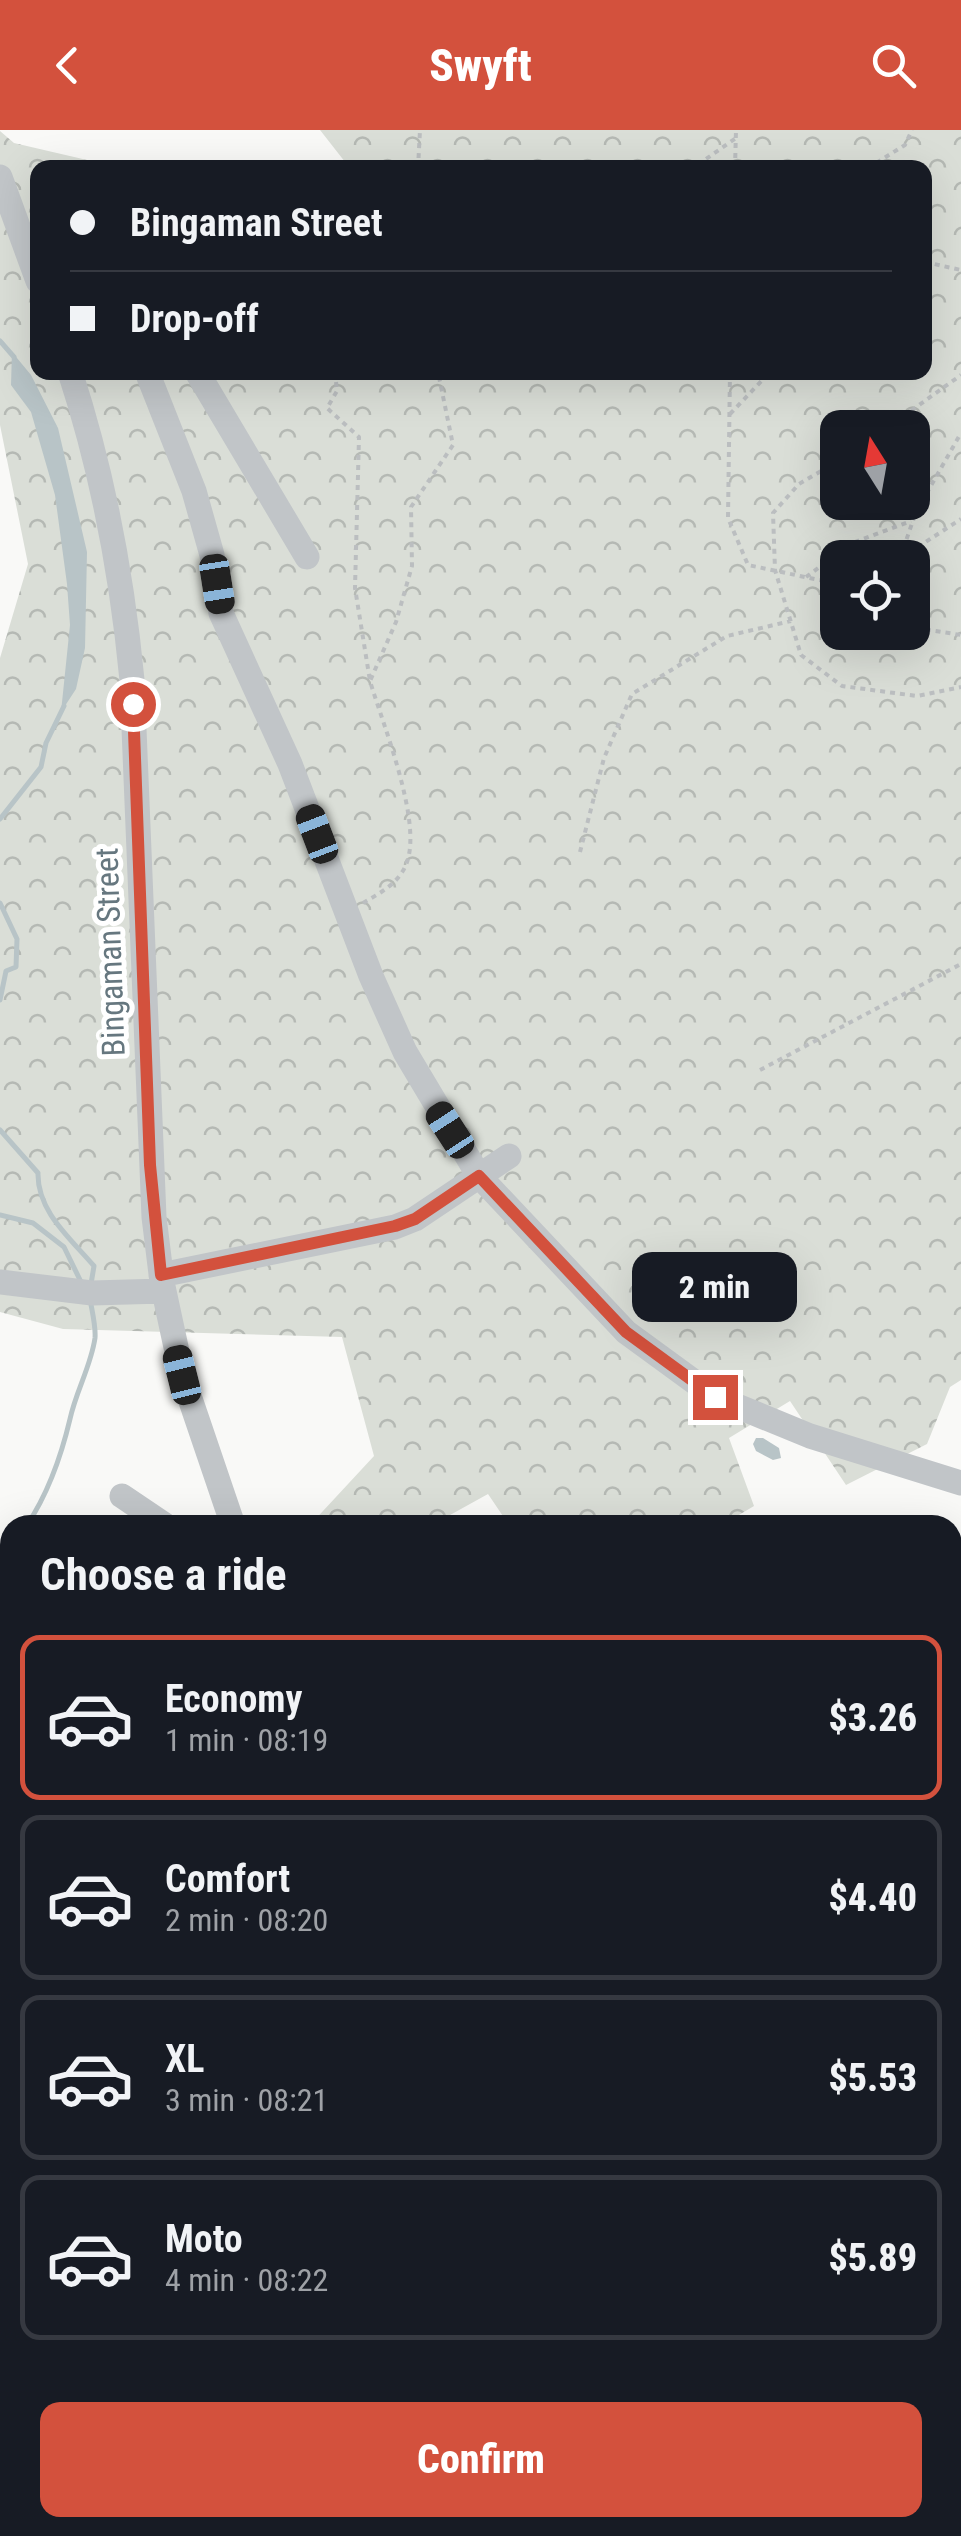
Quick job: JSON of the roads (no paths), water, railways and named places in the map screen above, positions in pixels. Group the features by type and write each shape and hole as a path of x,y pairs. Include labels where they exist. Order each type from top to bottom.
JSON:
{"street":[{"path":"0,177 30,259"},
{"name":"Bingaman Street","path":"72,380 109,515 126,617 150,1165 162,1283 182,1375 231,1515"},
{"path":"150,380 194,491 212,555 221,614 290,764 404,1052 479,1176 626,1332 715,1397 810,1436 961,1483"},
{"path":"201,380 307,557"},
{"path":"0,1282 92,1293 162,1283 395,1226 415,1219 509,1156"},
{"path":"122,1496 150,1515"}],"waterway":[{"path":"0,341 14,357"},
{"path":"0,819 41,767 46,743 64,706"},
{"path":"0,903 17,939 16,967 6,971 0,1000"},
{"path":"0,1130 38,1173 49,1212 94,1266 91,1284"},
{"path":"0,1215 33,1223 64,1247 82,1284"},
{"path":"33,1515 63,1447 93,1348 90,1299"}]}
